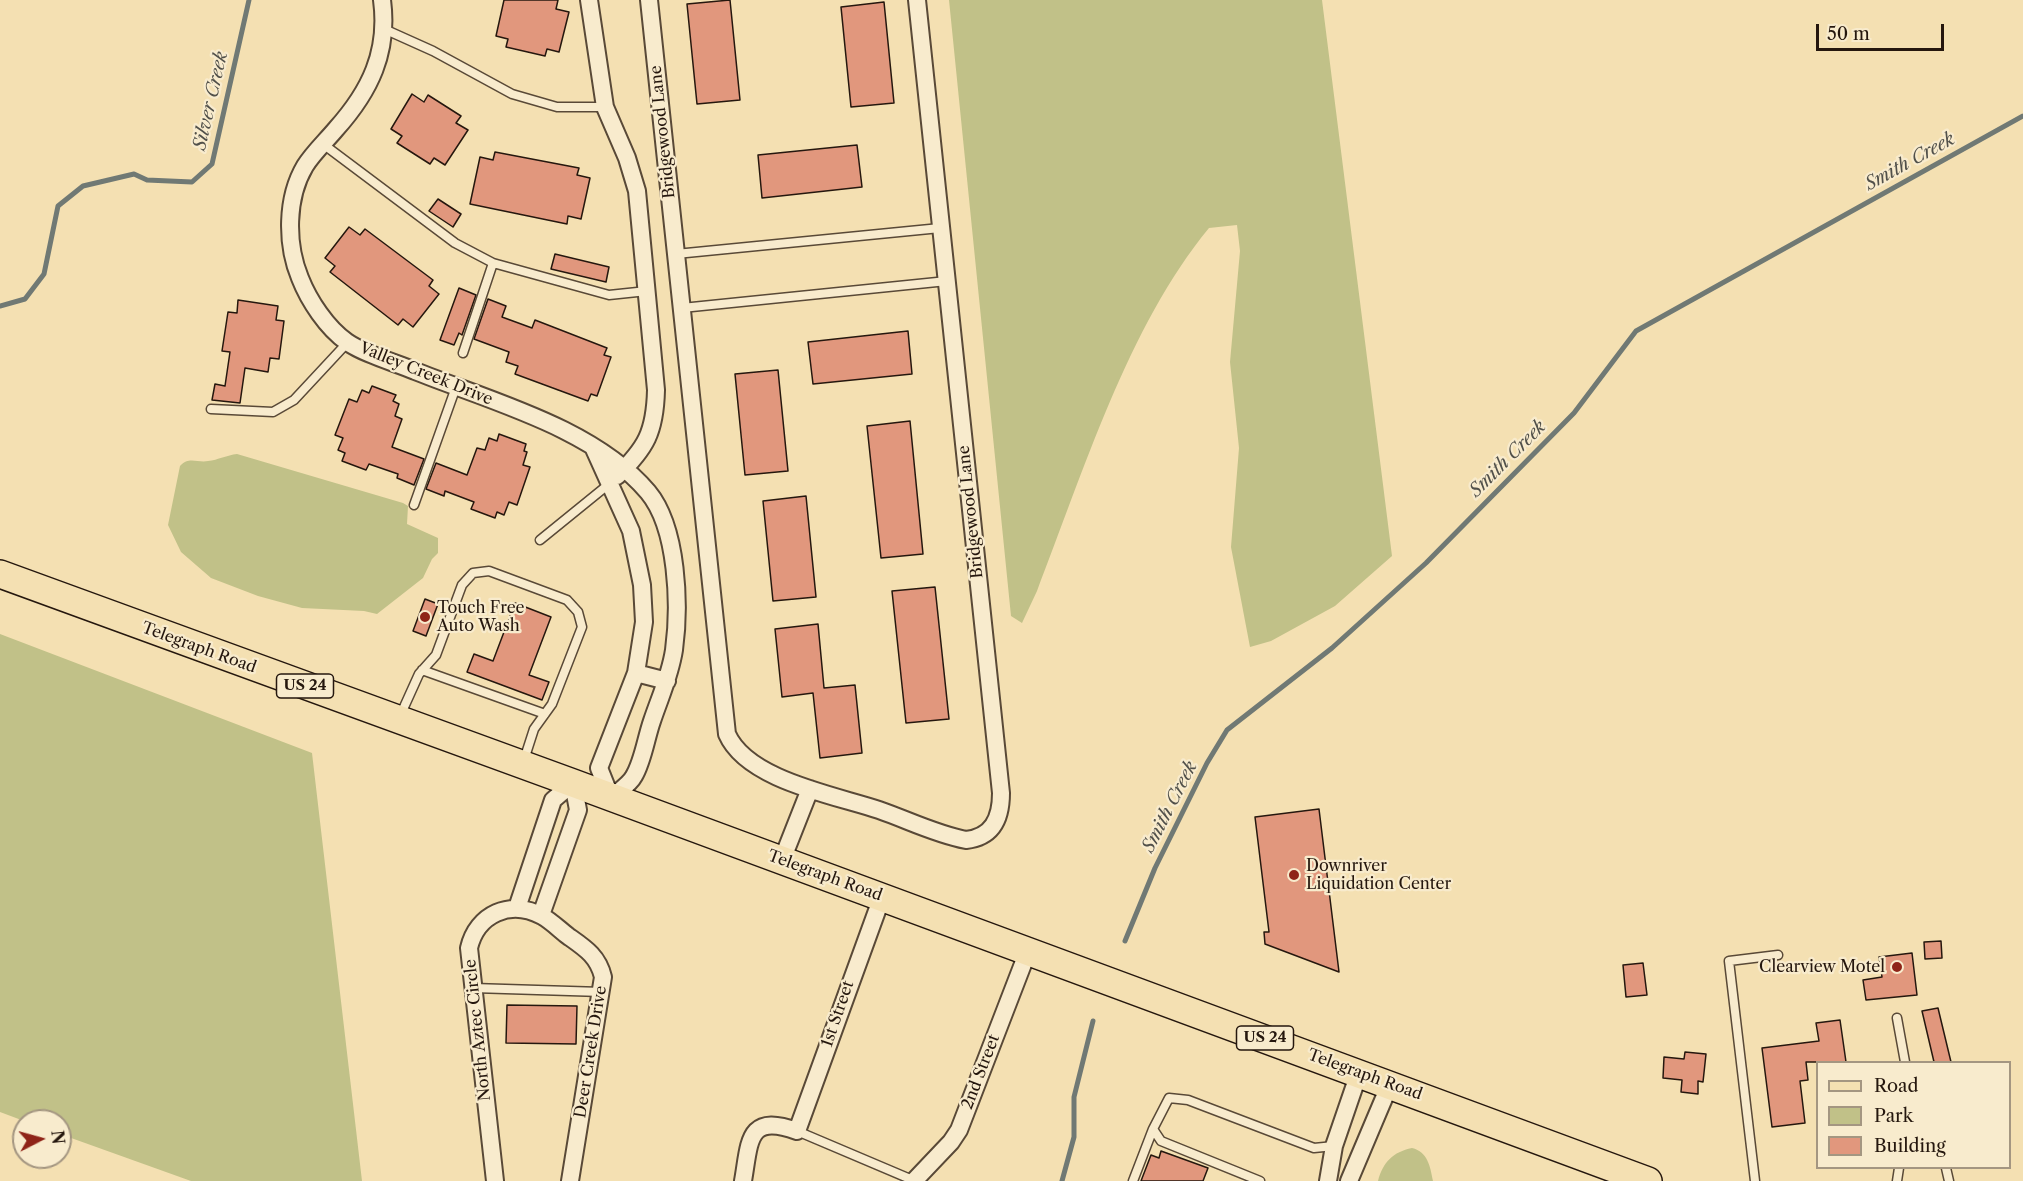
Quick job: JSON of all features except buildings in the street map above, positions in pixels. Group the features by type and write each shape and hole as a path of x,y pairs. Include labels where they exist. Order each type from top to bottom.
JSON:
{"main road":[{"name":"Telegraph Road","path":"0,574 523,764 1648,1181"}],"street":[{"name":"Valley Creek Drive","path":"382,0 384,29 380,57 368,86 357,104 306,164 298,183 291,212 291,244 296,267 308,294 329,324 348,342 541,420 594,449 650,494 664,525 673,561 679,596 677,630 667,681 634,777 611,798"},
{"path":"589,0 605,107 627,158 637,191 654,364 656,410 650,437 638,456 609,484"},
{"name":"Bridgewood Lane","path":"649,0 723,722 731,745 754,764 810,789 879,810 946,836 966,840 988,833 995,825 1001,806 917,0"},
{"path":"594,449 631,531 642,585 644,622 636,673 599,768 611,798"},
{"path":"636,673 667,681"},
{"path":"517,908 553,800 573,783 578,810 541,915"},
{"path":"782,860 810,789"},
{"name":"1st Street","path":"797,1131 882,897"},
{"name":"Deer Creek Drive","path":"517,908 541,915 589,951 596,958 603,977 603,992 570,1181"},
{"name":"North Aztec Circle","path":"495,1181 469,948 476,929 490,915 517,908"},
{"name":"2nd Street","path":"915,1181 959,1130 1028,951"},
{"path":"1328,1181 1334,1146 1359,1073"},
{"path":"1349,1181 1390,1084"},
{"path":"743,1181 750,1139 762,1126 776,1124 797,1131"}],"lane":[{"path":"384,29 433,51 512,94 557,107 605,107"},
{"path":"323,144 455,243 493,263 609,295 646,291"},
{"path":"676,254 940,228"},
{"path":"463,353 493,263"},
{"path":"682,308 947,281"},
{"path":"211,409 273,412 294,400 348,342"},
{"path":"414,505 456,387"},
{"path":"540,540 609,484"},
{"path":"398,720 422,670 436,655 462,585 473,573 489,571 567,600 578,612 582,627 552,704 534,729 523,764"},
{"path":"422,670 545,714"},
{"path":"1755,1181 1729,961 1778,956"},
{"path":"473,988 603,992"},
{"path":"1897,1018 1905,1061"},
{"path":"1133,1181 1168,1098 1188,1100 1314,1148 1334,1146"},
{"path":"1153,1129 1161,1141 1260,1181"},
{"path":"797,1131 915,1181"}],"green space":[{"path":"949,0 1322,0 1392,556 1335,606 1271,641 1250,647 1231,547 1239,448 1230,362 1240,251 1237,225 1209,228 1180,267 1154,309 1110,402 1037,591 1022,623 1011,616"},
{"path":"237,454 403,503 408,506 407,524 438,538 438,553 432,559 423,578 377,614 364,611 302,608 258,596 211,578 181,552 168,525 180,466 187,461 208,461"},
{"path":"0,634 312,753 362,1181 191,1181 72,1138 72,1109 12,1109 12,1116 0,1112"},
{"path":"1412,1148 1425,1156 1433,1181 1378,1181 1386,1163 1394,1155"}],"waterway":[{"name":"Silver Creek","path":"0,306 25,299 44,274 58,206 83,186 134,174 147,180 192,182 212,164 249,0"},
{"name":"Smith Creek","path":"1125,941 1155,868 1207,763 1227,730 1332,648 1426,563 1574,413 1636,331 2023,116"},
{"name":"Smith Creek","path":"1062,1181 1074,1137 1074,1097 1093,1021"}],"place":[{"name":"Touch Free Auto Wash","path":"425,617"},
{"name":"Downriver Liquidation Center","path":"1294,875"},
{"name":"Clearview Motel","path":"1897,967"}]}
